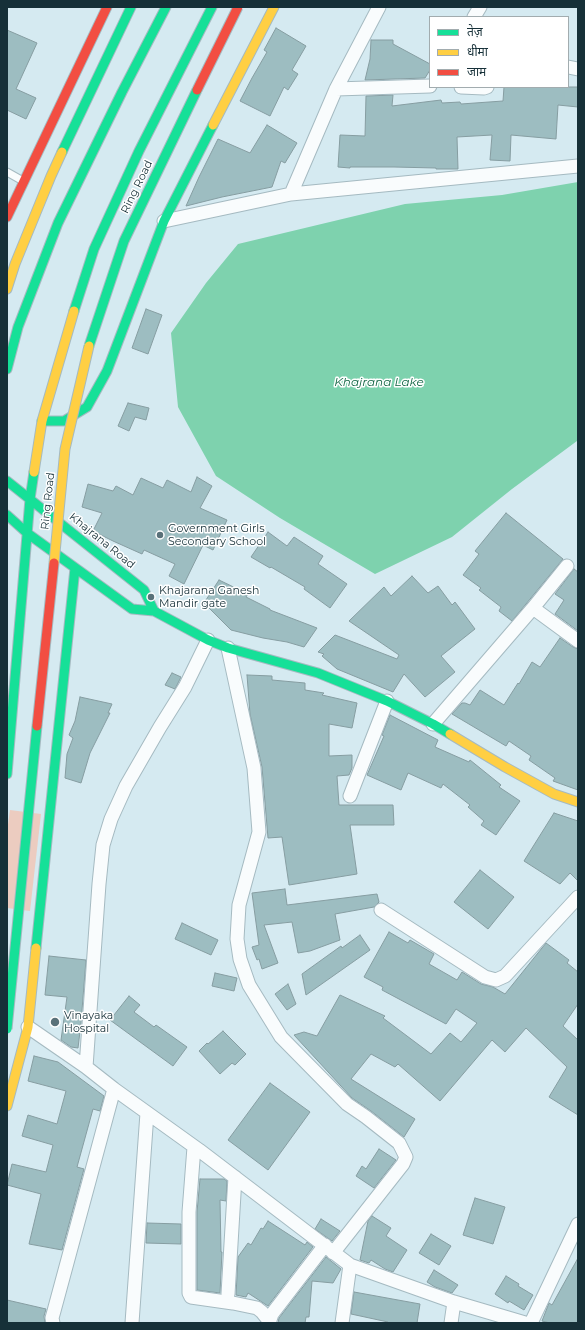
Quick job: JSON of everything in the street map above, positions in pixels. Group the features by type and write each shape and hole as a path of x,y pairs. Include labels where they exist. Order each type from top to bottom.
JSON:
{"main road":[{"path":"7,217 107,7"},
{"path":"7,289 15,264 51,176 131,7"},
{"path":"7,369 18,327 58,223 122,92 166,7"},
{"name":"Ring Road","path":"7,774 30,499 42,421 94,249 139,151 212,7"},
{"name":"Ring Road","path":"7,1029 65,449 87,352 124,241 238,7"},
{"path":"42,421 64,422 87,407 107,371 164,221 274,7"},
{"name":"Khajrana Road","path":"7,482 144,590 154,611"},
{"path":"7,515 28,533 132,609 154,611 208,640 228,648 318,673 387,701 433,724 554,794 578,802"},
{"path":"7,1106 28,1028 75,568"}],"street":[{"path":"291,194 336,89 379,7"},
{"path":"475,16 480,7"},
{"path":"336,89 429,86"},
{"path":"164,221 291,194 578,166"},
{"path":"433,724 533,608 567,566"},
{"path":"533,608 578,641"},
{"path":"86,1067 99,884 104,845 111,819 126,786 185,687 208,640"},
{"path":"228,648 254,768 259,832 239,904 237,939 240,959 249,985 281,1037 347,1104 399,1143 406,1156 403,1164 272,1314 270,1323"},
{"path":"350,796 387,701"},
{"path":"381,910 485,977 496,980 505,976 578,897"},
{"path":"28,1028 86,1067 235,1177 350,1265 500,1319 525,1323"},
{"path":"53,1323 52,1318 114,1089"},
{"path":"132,1323 147,1113"},
{"path":"194,1147 190,1212 189,1293 191,1297 233,1302 257,1308 270,1323"},
{"path":"228,1294 235,1177"},
{"path":"530,1323 578,1224"},
{"path":"342,1323 350,1265"},
{"path":"451,1323 454,1302"}],"lane":[{"path":"7,172 24,181"}],"shaded area":[{"path":"10,810 41,814 30,911 7,908 7,832"}],"water":[{"name":"Khajrana Lake","path":"578,182 577,441 512,489 452,537 375,574 280,518 216,476 178,407 171,333 206,283 238,244 405,204 502,195"}],"building":[{"path":"276,28 306,46 292,70 298,74 288,90 284,87 270,116 240,101 267,52 264,50"},
{"path":"7,30 37,43 16,89 36,98 26,119 7,110"},
{"path":"371,40 393,40 393,44 429,63 429,72 425,78 365,80 370,59"},
{"path":"578,87 578,107 558,105 556,139 511,135 510,161 490,160 492,135 457,137 458,169 338,167 340,135 365,136 366,96 393,95 392,106 441,100 442,103 460,102 461,104 503,101 504,88"},
{"path":"267,125 297,143 285,163 281,161 272,187 186,206 218,139 250,153"},
{"path":"146,309 162,315 148,354 132,348"},
{"path":"128,403 149,408 146,420 135,417 129,431 118,426"},
{"path":"197,477 212,486 200,508 227,520 213,550 203,545 184,584 169,576 175,564 144,550 142,554 93,531 102,513 82,507 88,484 113,491 116,486 133,495 141,478 163,488 167,480 191,492"},
{"path":"506,513 563,559 512,621 499,611 501,607 479,590 481,588 463,575 479,554 475,551"},
{"path":"268,532 287,546 294,537 323,556 318,564 347,584 330,608 304,589 305,587 251,557"},
{"path":"574,569 578,572 578,631 555,614 564,600 555,594"},
{"path":"412,576 428,593 438,586 452,605 455,602 475,629 441,656 455,672 425,697 404,674 393,692 337,669 322,656 324,654 318,652 335,635 397,659 399,655 349,621 384,587 391,596"},
{"path":"219,580 248,594 246,597 270,610 317,628 304,647 231,630 204,603"},
{"path":"560,638 578,649 578,790 553,781 555,778 529,760 531,756 509,741 506,746 452,714 462,703 470,705 480,690 504,705 532,662 540,667"},
{"path":"172,673 181,677 175,689 165,685"},
{"path":"247,675 272,676 272,680 305,683 305,690 324,693 322,695 357,703 352,728 329,724 329,756 352,755 352,768 349,775 337,776 339,805 393,805 394,825 350,825 357,874 289,885 282,837 268,838 262,767 250,714"},
{"path":"80,697 112,704 108,713 110,713 90,753 81,783 65,778 67,754 73,738 69,735 75,721"},
{"path":"390,715 438,740 435,747 469,762 470,760 501,785 499,787 520,801 496,835 481,825 484,821 468,807 470,805 443,784 441,788 408,773 401,790 367,775 384,736 382,735"},
{"path":"554,813 578,821 578,881 570,873 560,884 524,861"},
{"path":"480,870 514,897 488,929 454,902"},
{"path":"285,889 287,905 377,894 379,902 374,907 335,914 340,940 310,951 298,953 292,922 264,925 278,963 262,969 259,959 257,960 252,947 259,945 252,893"},
{"path":"182,923 218,940 211,955 175,939"},
{"path":"389,932 408,943 410,940 434,954 429,964 457,980 462,972 481,984 493,987 505,994 546,943 569,960 567,963 578,972 578,1004 563,1026 578,1040 578,1115 549,1097 567,1067 526,1028 505,1052 492,1040 440,1101 398,1064 395,1067 371,1054 351,1079 415,1119 404,1137 352,1098 294,1035 304,1032 317,1036 340,995 385,1016 383,1018 431,1054 450,1033 461,1042 477,1023 456,1009 446,1024 382,990 383,987 364,977"},
{"path":"360,935 370,950 306,995 302,974 341,946 342,948"},
{"path":"49,956 86,960 78,1048 71,1047 61,1040 67,997 45,995"},
{"path":"215,973 237,978 234,991 212,986"},
{"path":"288,984 296,1004 287,1010 275,994"},
{"path":"129,996 140,1005 134,1012 154,1027 156,1025 187,1047 173,1066 110,1020"},
{"path":"223,1031 246,1054 235,1065 232,1063 220,1074 199,1051"},
{"path":"34,1056 58,1062 104,1096 100,1111 93,1109 77,1167 84,1169 62,1250 29,1244 41,1194 7,1185 12,1164 46,1172 53,1145 22,1136 28,1115 57,1124 66,1091 28,1081"},
{"path":"270,1083 310,1112 268,1170 228,1140"},
{"path":"379,1149 396,1160 374,1188 356,1176 362,1166 366,1169"},
{"path":"200,1179 224,1179 227,1181 226,1201 220,1200 222,1252 220,1293 197,1290 197,1212"},
{"path":"475,1198 505,1207 493,1244 463,1235"},
{"path":"372,1216 391,1228 386,1236 407,1250 393,1272 371,1260 369,1263 360,1260 368,1221"},
{"path":"321,1219 340,1231 332,1241 315,1229"},
{"path":"268,1221 305,1245 307,1242 313,1247 268,1306 248,1293 246,1297 236,1295 238,1257 248,1243 251,1245 261,1228 263,1229"},
{"path":"147,1223 181,1224 181,1244 146,1243"},
{"path":"431,1234 451,1246 439,1265 419,1253"},
{"path":"326,1257 341,1269 333,1283 312,1281 309,1317 306,1317 305,1323 278,1323 279,1318"},
{"path":"578,1258 578,1323 550,1323 542,1321 549,1303 552,1305"},
{"path":"434,1270 458,1285 452,1293 435,1287 427,1282"},
{"path":"506,1276 519,1284 518,1286 533,1295 524,1310 509,1301 508,1303 495,1294"},
{"path":"354,1292 420,1304 417,1323 388,1323 351,1314"},
{"path":"7,1300 46,1309 44,1316 45,1323 7,1323"}],"traffic: fast":[{"path":"62,152 131,7"},
{"path":"7,369 18,327 58,223 122,92 166,7"},
{"path":"74,311 94,249 139,151 212,7"},
{"path":"89,346 124,241 197,90"},
{"path":"42,421 64,421 87,407 107,371 164,221 213,125"},
{"path":"7,774 30,499 34,472"},
{"path":"7,481 144,590 154,611"},
{"path":"7,515 27,533 132,609 154,611 208,640 228,648 318,673 387,701 450,734"},
{"path":"36,948 75,568"},
{"path":"7,1029 37,726"}],"traffic: slow":[{"path":"213,125 274,7"},
{"path":"7,289 15,264 62,152"},
{"path":"34,472 42,421 74,311"},
{"path":"54,563 65,449 89,346"},
{"path":"450,734 554,794 578,802"},
{"path":"7,1106 28,1027 36,948"}],"traffic: jam":[{"path":"7,217 107,7"},
{"path":"197,90 238,7"},
{"path":"37,726 54,563"}],"place":[{"name":"Government Girls Secondary School","path":"160,535"},
{"name":"Khajarana Ganesh Mandir gate","path":"151,597"},
{"name":"Vinayaka Hospital","path":"55,1022"}]}
